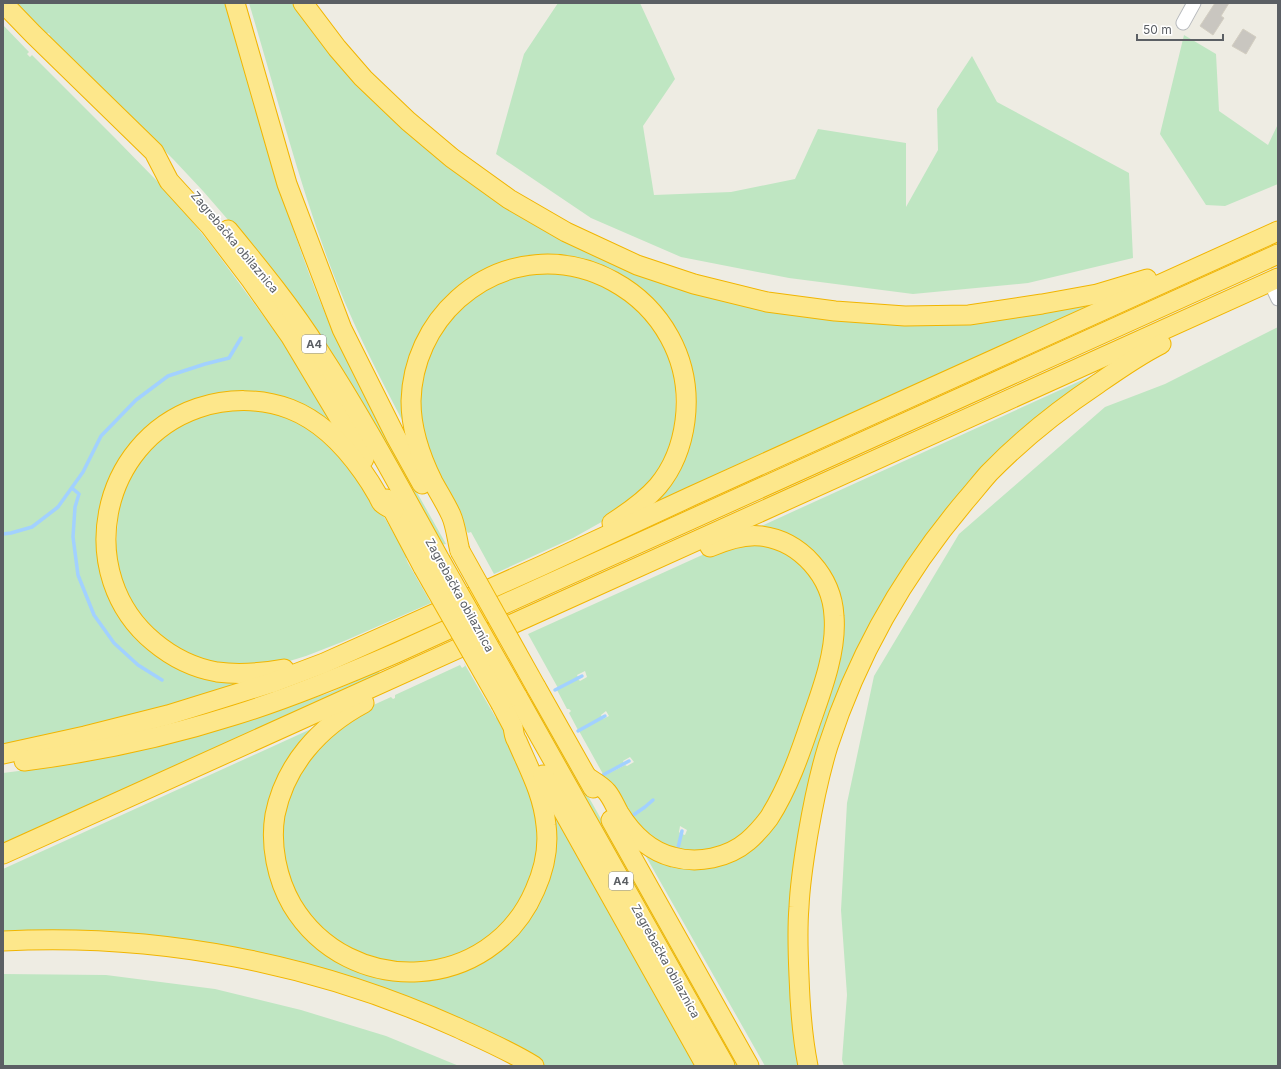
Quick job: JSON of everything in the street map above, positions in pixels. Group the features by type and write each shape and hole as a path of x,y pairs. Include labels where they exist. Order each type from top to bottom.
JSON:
{"highway":[{"name":"Zagrebačka obilaznica","path":"3,3 32,34 154,152 218,218 264,273 319,350 366,428 432,564 509,700 724,1066"},
{"name":"Zagrebačka obilaznica","path":"235,3 287,184 342,329 396,437 749,1066"},
{"path":"303,3 337,48 363,78 408,121 464,167 509,199 566,232 637,265 694,284 767,302 835,311 905,316 969,315 1097,294 1143,280 1175,268 1208,262"},
{"path":"154,152 169,181 210,226 251,280 291,337 359,448 394,510 432,564"},
{"path":"3,754 85,736 205,704 271,683 349,652 1278,231"},
{"path":"3,764 82,753 179,731 236,715 291,696 341,676 411,646 1278,254"},
{"path":"460,551 452,517 426,468 417,442 412,413 412,386 421,350 435,326 452,304 462,295 485,280 502,272 520,267 539,264 569,266 585,269 619,284 646,305 659,320 670,337 678,354 686,390 686,409 684,429 676,456 666,475 652,493 606,527 559,551 541,566"},
{"path":"3,854 1270,282"},
{"path":"808,1066 800,1010 798,959 798,906 804,857 813,807 828,747 842,706 862,660 890,608 920,560 951,518 989,474 1030,434 1079,396 1139,356 1249,302 1270,282"},
{"path":"349,652 327,655 285,669 263,673 238,674 217,672 196,666 180,660 170,654 150,639 132,618 123,604 111,577 106,544 106,523 114,490 131,457 143,444 166,424 190,411 205,406 219,403 251,401 276,405 289,409 321,426 354,460 383,504 394,510"},
{"path":"587,777 606,791 630,829 654,850 665,855 687,860 700,860 718,857 747,842 761,829 769,817 784,791 793,770 817,705 831,655 835,617 832,597 828,588 820,573 808,558 784,543 761,536 750,536 722,542 687,557 657,559"},
{"path":"458,648 437,669 369,700 341,717 318,736 307,748 290,772 282,790 274,822 275,859 280,880 287,896 306,925 320,939 346,957 380,969 393,972 411,973 430,971 461,962 476,955 504,935 520,916 539,881 547,840 547,826 542,799 533,775 515,738 509,700"},
{"path":"513,728 520,736 706,1066"},
{"path":"3,941 101,941 167,946 258,961 338,982 392,1001 468,1033 518,1056 534,1066"}],"street":[{"path":"1183,23 1194,3"},
{"path":"1270,282 1278,299"}],"green space":[{"path":"16,3 225,3 279,186 303,258 317,294 345,358 361,390 446,544 441,545 262,259 173,159 49,36 50,34 47,34"},
{"path":"249,3 294,3 334,54 565,238 826,318 1114,295 654,507 693,384 690,365 671,323 655,303 641,290 620,275 580,261 452,294 405,421 403,422 353,322 328,260 296,164"},
{"path":"558,3 640,3 675,79 643,126 654,195 731,192 795,179 818,129 906,143 906,207 938,150 937,109 972,56 997,102 1129,173 1133,258 1028,283 913,294 789,278 681,257 591,218 496,154 524,54"},
{"path":"3,25 29,52 27,54 30,57 32,55 115,138 158,182 187,215 279,337 299,366 339,431 211,395 173,409 139,433 113,471 99,511 97,549 115,608 138,639 163,659 238,683 192,700 3,747"},
{"path":"1184,35 1216,54 1219,111 1268,145 1278,124 1278,184 1225,206 1206,205 1160,134"},
{"path":"560,273 598,282 634,305 667,347 675,374 676,428 668,452 659,471 645,489 614,515 573,538 494,574 471,532 468,533 448,497 425,442 420,414 420,390 424,366 434,343 457,310 496,283 519,275"},
{"path":"1278,327 1278,1066 844,1066 842,1060 847,995 841,910 847,803 874,676 959,534 1105,407 1165,384"},
{"path":"1102,371 938,524 814,775 801,1066 765,1066 644,853 688,867 780,814 841,600 759,527"},
{"path":"240,409 261,410 281,415 299,422 330,443 383,515 407,556 406,558 408,563 431,603 342,642 283,663 228,666 203,661 178,650 156,634 141,617 128,598 115,559 119,502 137,463 167,433 202,415"},
{"path":"737,543 775,547 803,563 826,602 827,642 808,708 770,803 747,832 719,849 678,852 682,834 685,835 687,830 680,826 677,851 659,845 630,818 644,808 629,817 604,776 634,762 630,757 623,761 624,763 603,774 579,731 602,718 603,719 609,716 606,711 601,715 602,717 578,730 569,713 571,711 567,709 557,690 578,679 580,681 587,677 585,671 577,675 578,677 558,688 528,634 711,551"},
{"path":"464,663 496,718 498,717 533,791 540,843 526,894 498,932 453,958 403,965 351,950 310,919 290,885 280,836 290,787 322,742 369,707 391,697 393,699 395,698 395,695 460,665 462,668 465,666"},
{"path":"378,671 380,674 3,845 3,773 34,769 298,703 329,693"},
{"path":"534,700 740,1066 734,1066 530,703"},
{"path":"311,729 286,762 275,786 284,905 393,979 512,938 554,822 554,812 696,1066 546,1066 507,1045 341,976 3,934 3,869"},
{"path":"3,974 106,975 215,989 301,1010 386,1036 459,1066 3,1066"}],"building":[{"path":"1215,3 1229,3 1221,16 1224,18 1213,35 1200,26"},
{"path":"1243,29 1256,37 1246,54 1232,46"}],"waterway":[{"path":"3,534 32,527 58,507 83,472 101,436 136,400 168,376 229,358 241,338"},
{"path":"72,488 79,494 75,507 73,537 78,575 94,615 114,643 138,665 162,680"},
{"path":"555,690 582,676"},
{"path":"578,731 605,716"},
{"path":"603,775 629,761"},
{"path":"629,818 653,800"},
{"path":"677,852 682,831"}]}
